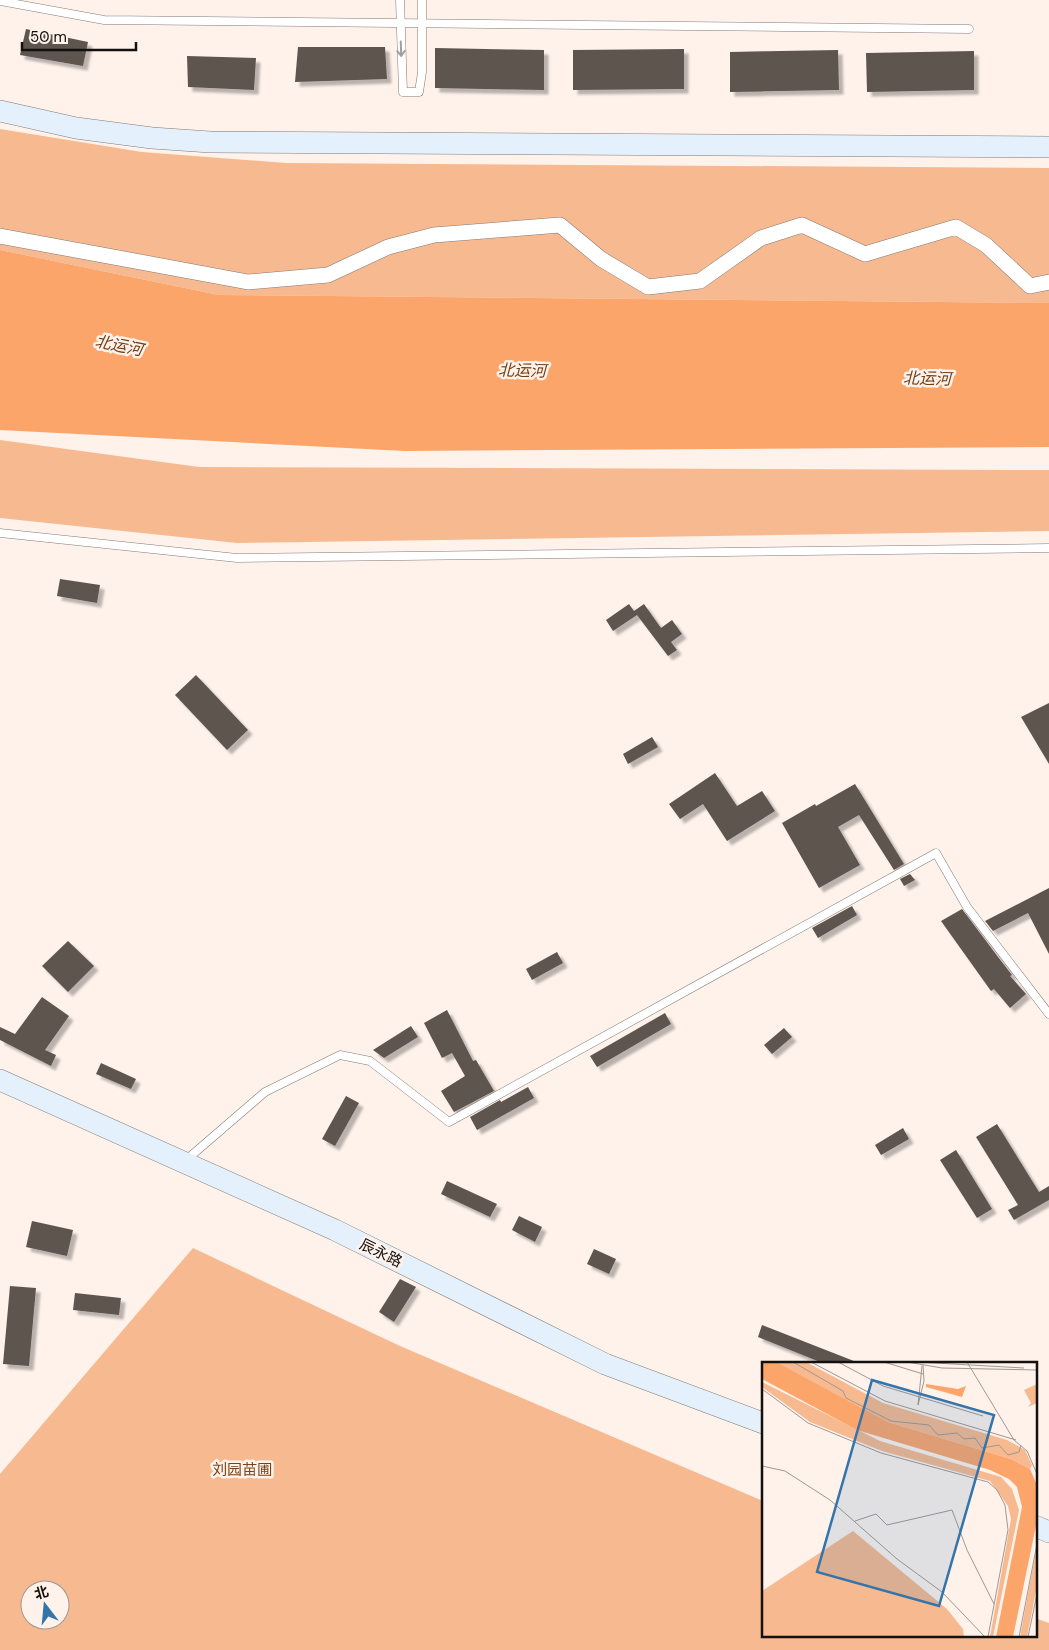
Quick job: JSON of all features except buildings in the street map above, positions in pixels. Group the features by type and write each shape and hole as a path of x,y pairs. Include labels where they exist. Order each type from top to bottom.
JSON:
{"street":[{"path":"0,112 76,128 152,138 210,142 1049,146"},
{"path":"0,236 248,282 328,275 388,248 434,235 560,225 601,259 648,287 700,281 761,238 802,224 865,254 956,227 986,245 1030,286 1049,282"},
{"name":"辰永路","path":"0,1080 335,1230 605,1364 762,1424"},
{"path":"1036,1526 1049,1532"}],"lane":[{"path":"400,0 403,92 419,92 422,72 422,0"},
{"path":"0,1 104,20 969,29"},
{"path":"0,533 237,558 1049,548"},
{"path":"183,1162 265,1092 340,1055 370,1061 449,1122 936,853 967,907 1049,1014"}],"green space":[{"path":"0,129 142,152 286,163 1049,168 1049,303 219,295 0,250"},
{"path":"0,440 199,467 1049,470 1049,531 237,543 0,518"},
{"name":"刘园苗圃","path":"193,1248 400,1346 762,1501 762,1638 1036,1638 1036,1618 1049,1623 1049,1650 0,1650 0,1474"}],"water":[{"name":"北运河","path":"0,250 219,295 1049,303 1049,447 405,451 0,430"}]}
